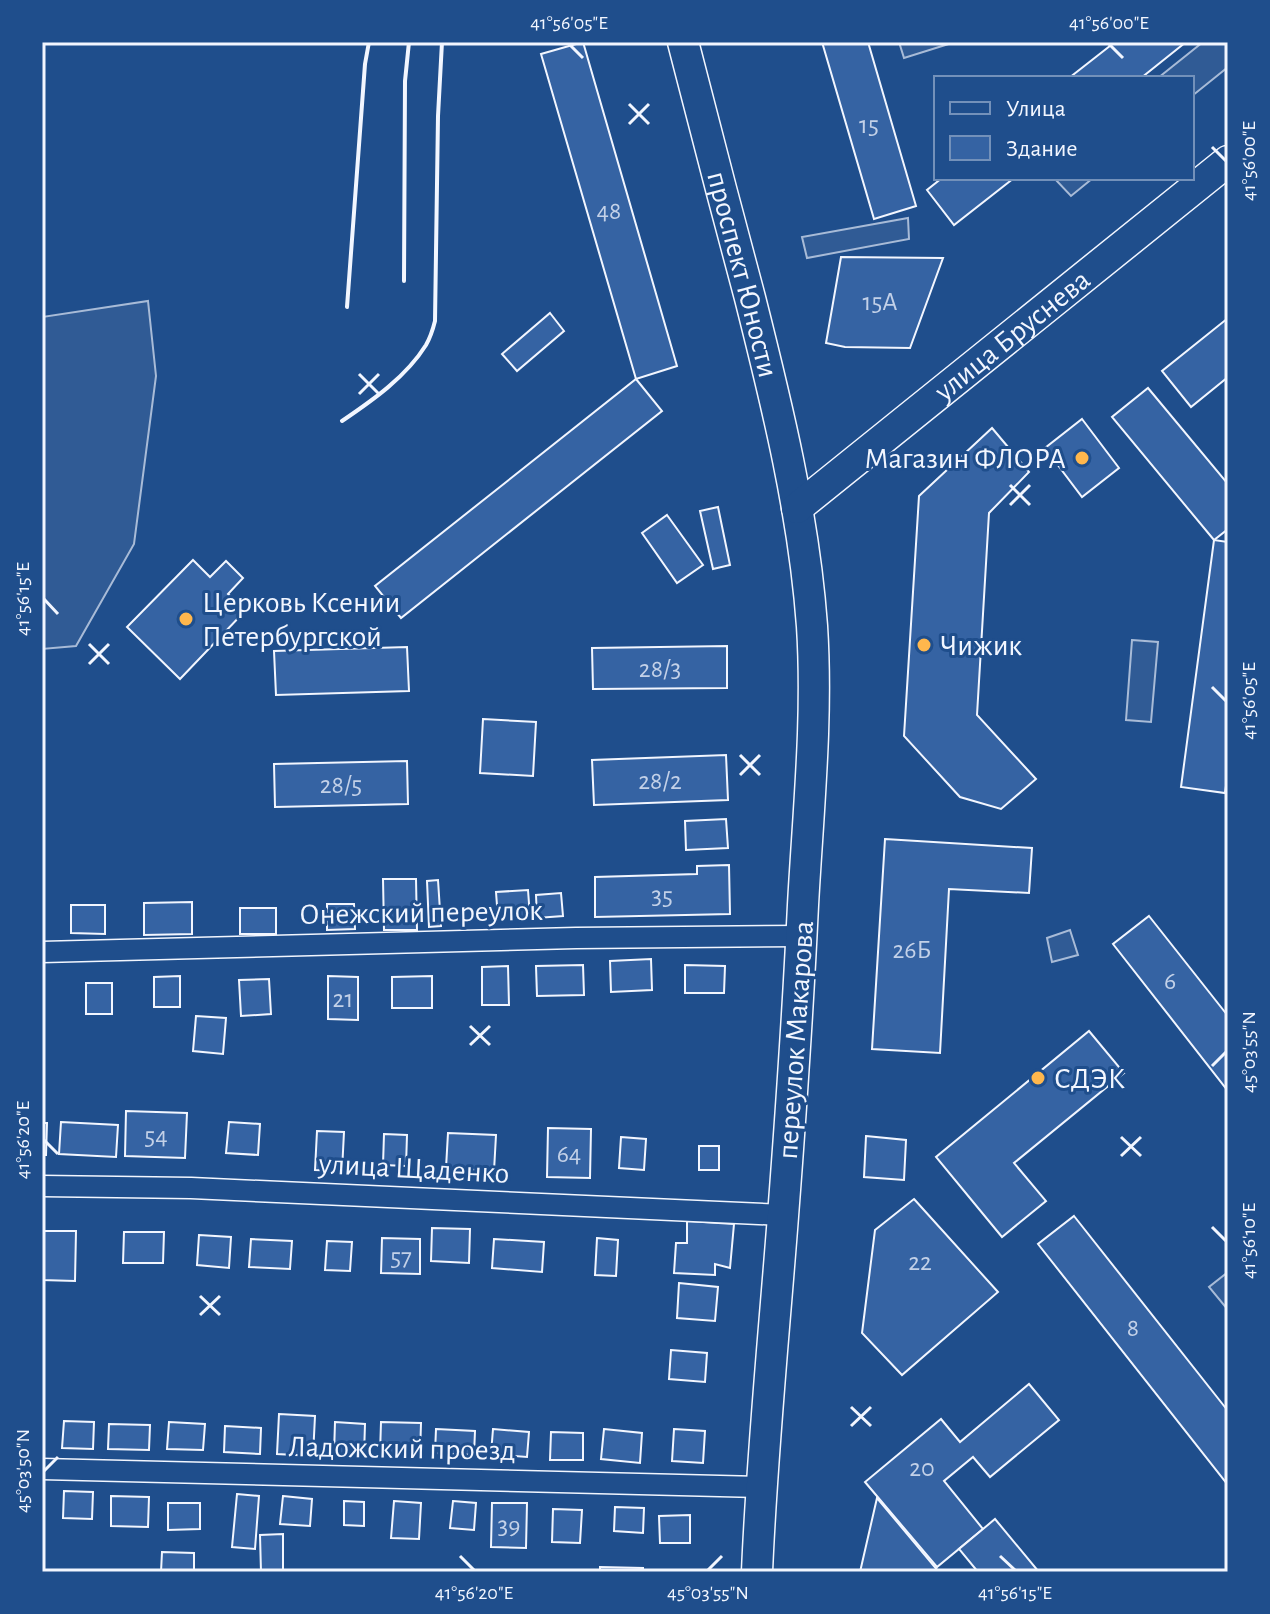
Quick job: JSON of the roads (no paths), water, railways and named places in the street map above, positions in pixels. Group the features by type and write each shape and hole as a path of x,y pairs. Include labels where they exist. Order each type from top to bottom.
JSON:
{"main road":[{"name":"проспект Юности","path":"683,42 766,361 797,508"},
{"name":"улица Бруснева","path":"797,508 1228,161"},
{"name":"переулок Макарова","path":"757,1572 760,1487 783,1215 810,782 812,624 797,508"}],"street":[{"name":"Онежский переулок","path":"42,952 576,938 802,936"},
{"name":"улица Щаденко","path":"42,1186 206,1188 783,1215"},
{"name":"Ладожский проезд","path":"42,1469 760,1487"}],"place":[{"name":"Магазин ФЛОРА","path":"1082,458"},
{"name":"Церковь Ксении Петербургской","path":"186,619"},
{"name":"Чижик","path":"924,645"},
{"name":"СДЭК","path":"1038,1078"}]}
